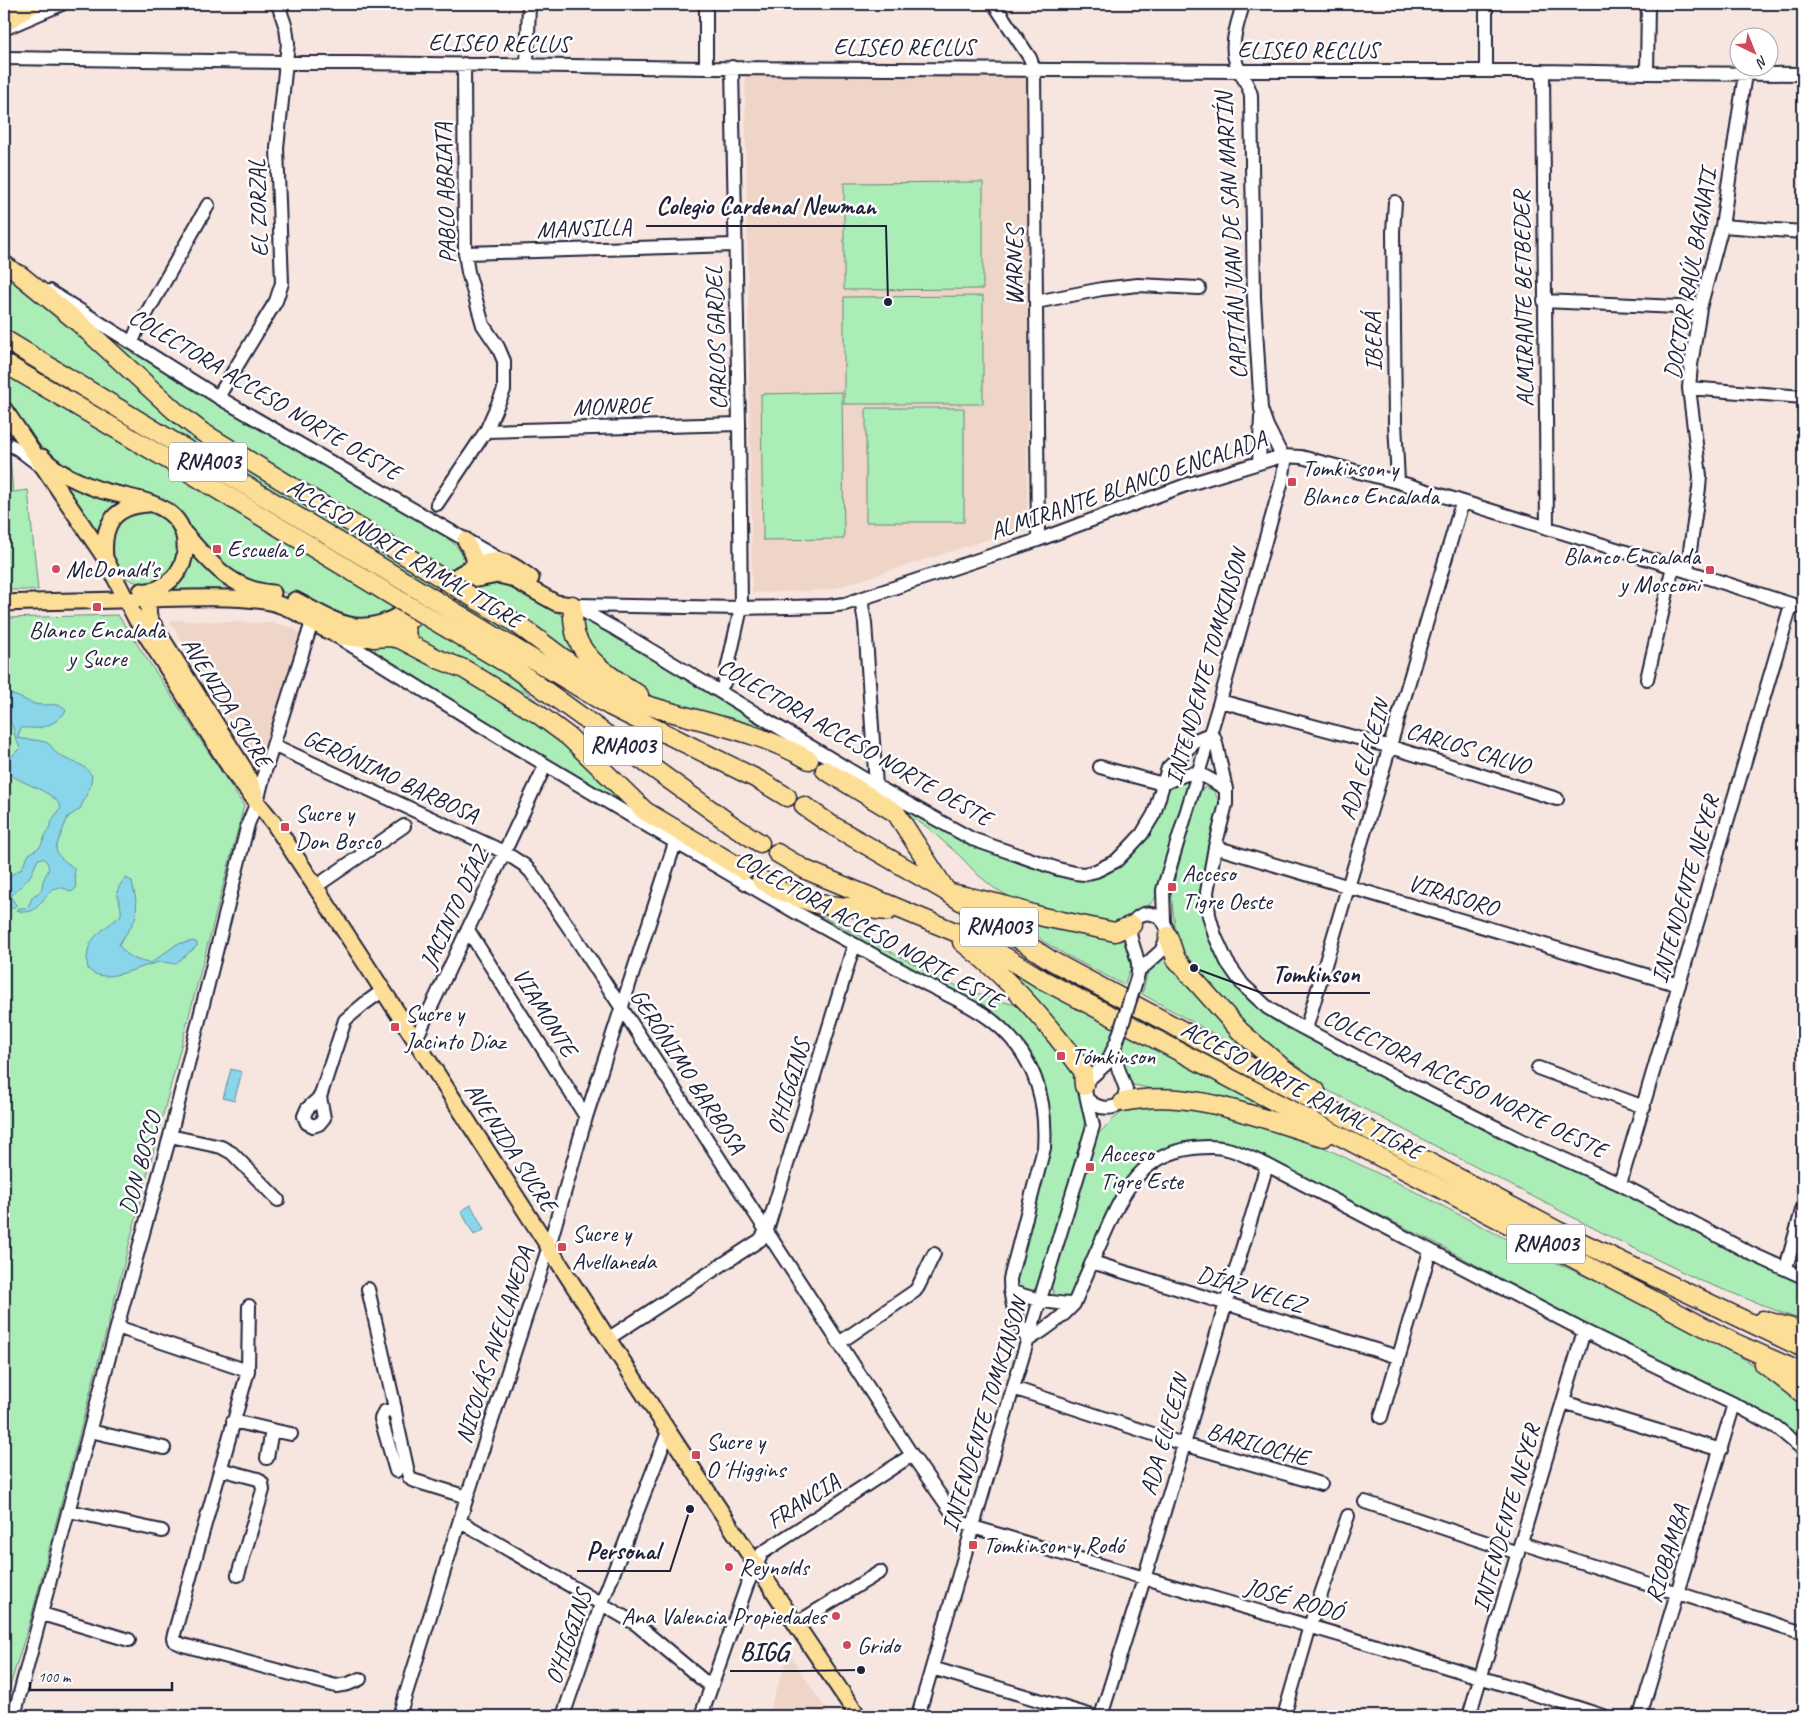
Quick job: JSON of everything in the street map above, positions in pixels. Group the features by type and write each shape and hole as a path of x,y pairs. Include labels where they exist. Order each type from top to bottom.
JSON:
{"highway":[{"path":"4,23 32,4"},
{"path":"20,275 79,322 175,412 202,432 516,624 574,668 611,691 628,699 675,714 756,737 785,748 808,760"},
{"name":"ACCESO NORTE RAMAL TIGRE","path":"6,341 610,706 760,780 787,797"},
{"name":"ACCESO NORTE RAMAL TIGRE","path":"5,364 169,459 403,610 450,630 514,668 732,825 760,843"},
{"path":"572,605 576,635 586,653 644,698 675,714"},
{"path":"403,610 406,636 410,644"},
{"path":"373,638 389,637 400,639 438,659 464,669 538,714 569,737 645,812 744,870"},
{"path":"825,770 896,813 947,892 1000,904 1043,917 1115,932 1132,925"},
{"name":"ACCESO NORTE RAMAL TIGRE","path":"804,806 830,824 947,892 1052,961 1558,1231 1803,1348"},
{"name":"ACCESO NORTE RAMAL TIGRE","path":"777,853 806,870 984,944 1042,980 1733,1342 1803,1373"},
{"path":"761,880 785,894 817,904 906,913"},
{"path":"937,924 983,958 1023,997 1083,1071 1086,1093"},
{"path":"1166,928 1176,959 1240,1031 1284,1069 1400,1147"},
{"path":"1118,1105 1151,1097 1209,1104 1359,1146"},
{"path":"1707,1303 1803,1331"},
{"path":"1733,1342 1803,1394"}],"main road":[{"name":"COLECTORA ACCESO NORTE OESTE","path":"4,263 20,275"},
{"path":"4,409 113,572 127,585 150,594 170,581 180,568 186,551 185,534 173,516 164,509 141,500 106,492 78,481 57,470 27,441"},
{"path":"105,558 103,542 112,518 122,510 140,504 151,504"},
{"name":"ALMIRANTE BLANCO ENCALADA","path":"185,534 217,569 236,582 253,590 288,597 336,622 351,626 369,627 380,624 466,569 489,562 504,562"},
{"path":"466,540 475,565 468,581"},
{"path":"504,562 561,596 572,605"},
{"name":"AVENIDA SUCRE","path":"113,572 136,619 234,774 273,822 668,1432 858,1716"},
{"name":"ALMIRANTE BLANCO ENCALADA","path":"4,602 127,600 150,594 174,598 266,601 290,609 336,636 362,639 373,638 386,633 403,610 468,581 498,575 511,578 556,603 572,605"},
{"name":"AVENIDA SUCRE","path":"150,594 149,618 245,770 254,788 257,802"}],"street":[{"path":"4,30 62,4"},
{"name":"EL ZORZAL","path":"218,397 276,301 282,283 277,148 288,43 286,28 278,4"},
{"path":"527,65 529,4"},
{"path":"706,4 706,68"},
{"name":"WARNES","path":"994,4 1030,58 1034,69 1038,540"},
{"name":"CAPITÁN JUAN DE SAN MARTÍN","path":"1243,4 1234,44 1235,59 1251,95 1254,298 1261,409 1259,463"},
{"path":"1486,4 1486,71"},
{"path":"1647,73 1648,4"},
{"name":"ELISEO RECLUS","path":"4,58 706,68 1543,71 1730,74"},
{"name":"PABLO ABRIATA","path":"437,504 486,431 504,390 504,361 498,347 483,325 468,272 465,253 464,64"},
{"name":"CARLOS GARDEL","path":"732,67 740,424 741,608"},
{"name":"ALMIRANTE BETBEDER","path":"1543,71 1547,528"},
{"name":"ELISEO RECLUS","path":"1780,74 1803,74"},
{"name":"DOCTOR RAÚL BAGNATI","path":"1687,571 1700,476 1689,388 1700,308 1722,226 1745,78"},
{"name":"IBERÁ","path":"1395,202 1393,232 1395,413 1398,482"},
{"path":"132,342 208,205"},
{"path":"1722,226 1803,232"},
{"name":"MANSILLA","path":"465,253 735,245"},
{"name":"COLECTORA ACCESO NORTE OESTE","path":"20,275 65,300 218,397 504,562"},
{"path":"1036,302 1102,289 1138,285 1199,288"},
{"path":"1544,301 1700,308"},
{"path":"1689,388 1803,397"},
{"name":"CAPITÁN JUAN DE SAN MARTÍN","path":"1261,409 1266,426 1282,456"},
{"name":"MONROE","path":"486,431 740,424"},
{"path":"4,442 18,449 44,470"},
{"name":"ALMIRANTE BLANCO ENCALADA","path":"572,605 741,608 829,606 861,599 1038,540 1186,485 1282,456 1301,457 1398,482 1803,608"},
{"name":"INTENDENTE TOMKINSON","path":"1132,925 1138,918 1146,914 1163,890 1220,701 1282,481 1285,462 1282,456"},
{"name":"ADA ELFLEIN","path":"1306,1029 1462,503"},
{"path":"1647,679 1673,566"},
{"path":"861,599 865,623 876,786"},
{"name":"COLECTORA ACCESO NORTE OESTE","path":"572,605 614,628 876,786 972,839 1058,869 1084,874 1096,871 1116,860 1142,834 1154,814 1168,768 1198,739 1210,734 1214,737 1216,743 1226,788 1226,804 1215,847 1207,892 1209,915 1215,936 1227,962 1243,985 1268,1008 1382,1070 1523,1142 1620,1184 1752,1254 1803,1277"},
{"name":"INTENDENTE NEYER","path":"1620,1184 1790,605"},
{"path":"614,628 611,616 616,606"},
{"path":"724,683 741,608"},
{"name":"DON BOSCO","path":"14,1716 117,1327 170,1136 248,824 257,802 312,622"},
{"name":"COLECTORA ACCESO NORTE ESTE","path":"336,636 545,766 675,843 854,945 983,1014 1002,1029 1018,1048 1033,1072 1044,1108 1046,1127 1044,1148 1010,1279 1010,1291 1018,1324 1028,1340"},
{"name":"CARLOS CALVO","path":"1220,701 1391,747 1558,798"},
{"name":"GERÓNIMO BARBOSA","path":"273,745 504,852 531,872 767,1230 912,1455 953,1514 959,1521 973,1527"},
{"name":"JACINTO DÍAZ","path":"415,1041 545,766"},
{"path":"1100,767 1163,784 1179,776 1198,773 1226,788"},
{"path":"315,886 404,826"},
{"name":"NICOLÁS AVELLANEDA","path":"400,1716 549,1246 586,1118 675,843"},
{"name":"VIRASORO","path":"1215,847 1679,985"},
{"name":"INTENDENTE TOMKINSON","path":"1163,890 1166,928"},
{"path":"1138,974 1161,951 1166,928 1155,915 1146,914"},
{"path":"1118,1105 1099,1107 1092,1104 1086,1093 1088,1080 1107,1063 1116,1045 1138,974 1138,957 1131,938 1132,925"},
{"name":"VIAMONTE","path":"468,930 586,1118"},
{"name":"O'HIGGINS","path":"608,1338 760,1240 767,1230 854,945"},
{"path":"320,1096 345,1020 382,991"},
{"path":"1093,1126 1118,1105 1126,1089 1118,1068 1116,1045"},
{"path":"1538,1068 1644,1107"},
{"name":"INTENDENTE TOMKINSON","path":"918,1716 1013,1388 1093,1126 1086,1093"},
{"path":"170,1136 227,1150 278,1200"},
{"path":"1028,1340 1049,1328 1065,1315 1074,1304 1121,1198 1135,1177 1156,1160 1184,1150 1208,1147 1230,1150 1267,1165 1584,1331 1734,1404 1776,1427 1803,1448"},
{"name":"ADA ELFLEIN","path":"1101,1716 1144,1579 1267,1165"},
{"path":"1786,1268 1803,1207"},
{"path":"1381,1416 1430,1251"},
{"path":"839,1342 915,1291 934,1254"},
{"name":"DÍAZ VELEZ","path":"1092,1262 1398,1357"},
{"path":"368,1289 409,1476 412,1480 468,1497"},
{"path":"1010,1291 1040,1301 1074,1304"},
{"path":"249,1306 248,1371 174,1632 174,1641 336,1686 360,1679"},
{"path":"117,1327 248,1371"},
{"name":"INTENDENTE NEYER","path":"1470,1716 1584,1331"},
{"name":"BARILOCHE","path":"1013,1388 1183,1444 1321,1484"},
{"path":"1563,1402 1721,1450"},
{"name":"RIOBAMBA","path":"1640,1716 1734,1404"},
{"path":"395,1408 384,1412 381,1419 396,1471"},
{"path":"233,1421 291,1434"},
{"path":"267,1458 272,1430"},
{"path":"90,1431 164,1448"},
{"name":"O'HIGGINS","path":"563,1716 601,1605 668,1432"},
{"name":"FRANCIA","path":"700,1716 762,1553 912,1455"},
{"path":"220,1470 258,1479 262,1483 263,1490 238,1575"},
{"path":"1366,1502 1678,1593 1803,1633"},
{"path":"69,1511 162,1531"},
{"path":"1284,1716 1310,1626 1348,1516"},
{"path":"461,1522 636,1624 710,1686"},
{"name":"JOSÉ RODÓ","path":"973,1527 1481,1677 1603,1716"},
{"path":"795,1624 880,1572"},
{"path":"42,1614 129,1640"},
{"path":"932,1668 1092,1716"}],"shaded area":[{"path":"745,76 1028,77 1027,527 829,590 752,593"},
{"path":"169,620 274,623 294,628 301,636 257,765"},
{"path":"789,1653 830,1716 773,1716 768,1714"}],"green space":[{"path":"983,182 983,289 844,290 844,183"},
{"path":"4,274 63,318 152,399 444,581 432,590 4,329"},
{"path":"983,296 983,404 844,404 844,297"},
{"path":"84,319 257,426 422,522 451,541 462,555 463,561 459,569 453,575 214,435"},
{"path":"4,331 465,628 461,629 404,609 363,626 283,592 253,586 223,565 167,506 72,474 47,456 21,426 4,400"},
{"path":"842,392 844,539 763,540 761,394"},
{"path":"866,408 964,408 964,522 866,522"},
{"path":"4,455 10,458 13,492 28,490 38,590 4,590"},
{"path":"53,471 130,501 106,518 96,538"},
{"path":"152,510 168,517 179,531 177,566 162,579 146,583 131,581 120,573 113,561 109,548 111,534 119,522 133,512"},
{"path":"191,544 245,592 163,591"},
{"path":"509,581 566,618 599,676 475,587 465,594 582,680 448,600 474,584"},
{"path":"118,615 244,806 31,1618 4,1705 4,618"},
{"path":"419,617 505,671 547,711 415,645 407,627"},
{"path":"586,617 979,847 1063,878 1076,880 1091,879 1105,874 1121,864 1171,774 1193,781 1160,892 1150,904 1120,925 1088,922 1014,899 994,888 978,875 927,827 795,747 669,706 635,686 591,654 580,620"},
{"path":"386,642 453,672 535,719 718,859 777,893 957,986 1023,1007 1076,1072 1079,1092 1084,1101 1089,1127 1042,1278 1034,1290 1026,1291 1020,1289 1013,1275 1047,1138 1020,1049 937,982 754,885 377,656 375,649 378,645"},
{"path":"1206,787 1214,791 1219,802 1201,888 1201,899 1222,965 1286,1024 1357,1064 1435,1102 1493,1135 1615,1190 1803,1283 1803,1321 1699,1280 1603,1233 1319,1086 1260,1040 1185,959 1175,928 1171,894 1198,791"},
{"path":"1019,918 1125,937 1131,967 1124,985 1043,941"},
{"path":"1164,953 1171,968 1182,975 1276,1068 1142,994 1146,979 1146,968"},
{"path":"994,960 1277,1113 1276,1115 1228,1103 1133,1085 1123,1070 1122,1065 1125,1042 1112,1034 1107,1052 1099,1061 1094,1063 1086,1058 1039,1004"},
{"path":"1136,1104 1197,1107 1279,1130 1315,1143 1400,1184 1512,1242 1617,1291 1726,1348 1759,1368 1803,1400 1803,1444 1696,1380 1587,1326 1436,1243 1270,1160 1215,1141 1203,1141 1163,1152 1146,1162 1127,1178 1074,1295 1068,1301 1056,1299 1051,1286 1052,1280 1094,1139 1113,1119"}],"water":[{"path":"4,693 35,704 59,705 66,709 59,719 50,724 37,728 21,728 17,738 47,743 59,755 81,765 92,776 90,787 80,809 68,817 56,847 57,853 62,859 74,868 76,888 72,892 62,888 55,888 34,910 27,912 17,910 19,908 26,908 33,896 40,892 49,868 47,862 43,858 38,859 29,877 11,897 16,905 13,909 4,901 4,884 11,875 21,869 29,854 40,847 54,817 61,808 52,796 18,779 5,770 6,762 20,748 12,726 4,721"},
{"path":"125,878 132,881 137,907 136,917 119,945 125,952 137,960 151,963 177,944 194,941 197,943 197,946 175,964 158,962 111,976 94,974 88,969 88,950 95,937 121,915 117,893"},
{"path":"231,1069 242,1072 234,1101 223,1098"},
{"path":"471,1205 484,1230 474,1235 461,1211"}],"place":[{"name":"Colegio Cardenal Newman","path":"888,302"},
{"name":"Tomkinson y Blanco Encalada","path":"1292,482"},
{"name":"Escuela 6","path":"217,549"},
{"name":"McDonald's","path":"56,569"},
{"name":"Blanco Encalada y Mosconi","path":"1710,570"},
{"name":"Blanco Encalada y Sucre","path":"97,607"},
{"name":"Sucre y Don Bosco","path":"285,827"},
{"name":"Acceso Tigre Oeste","path":"1172,887"},
{"name":"Tomkinson","path":"1194,968"},
{"name":"Sucre y Jacinto Díaz","path":"395,1027"},
{"name":"Tómkinson","path":"1061,1056"},
{"name":"Acceso Tigre Este","path":"1090,1167"},
{"name":"Sucre y Avellaneda","path":"562,1247"},
{"name":"Sucre y O´Higgins","path":"696,1455"},
{"name":"Personal","path":"690,1509"},
{"name":"Tomkinson y Rodó","path":"973,1545"},
{"name":"Reynolds","path":"729,1567"},
{"name":"Ana Valencia Propiedades","path":"836,1616"},
{"name":"Grido","path":"847,1645"},
{"name":"BIGG","path":"861,1670"}]}
